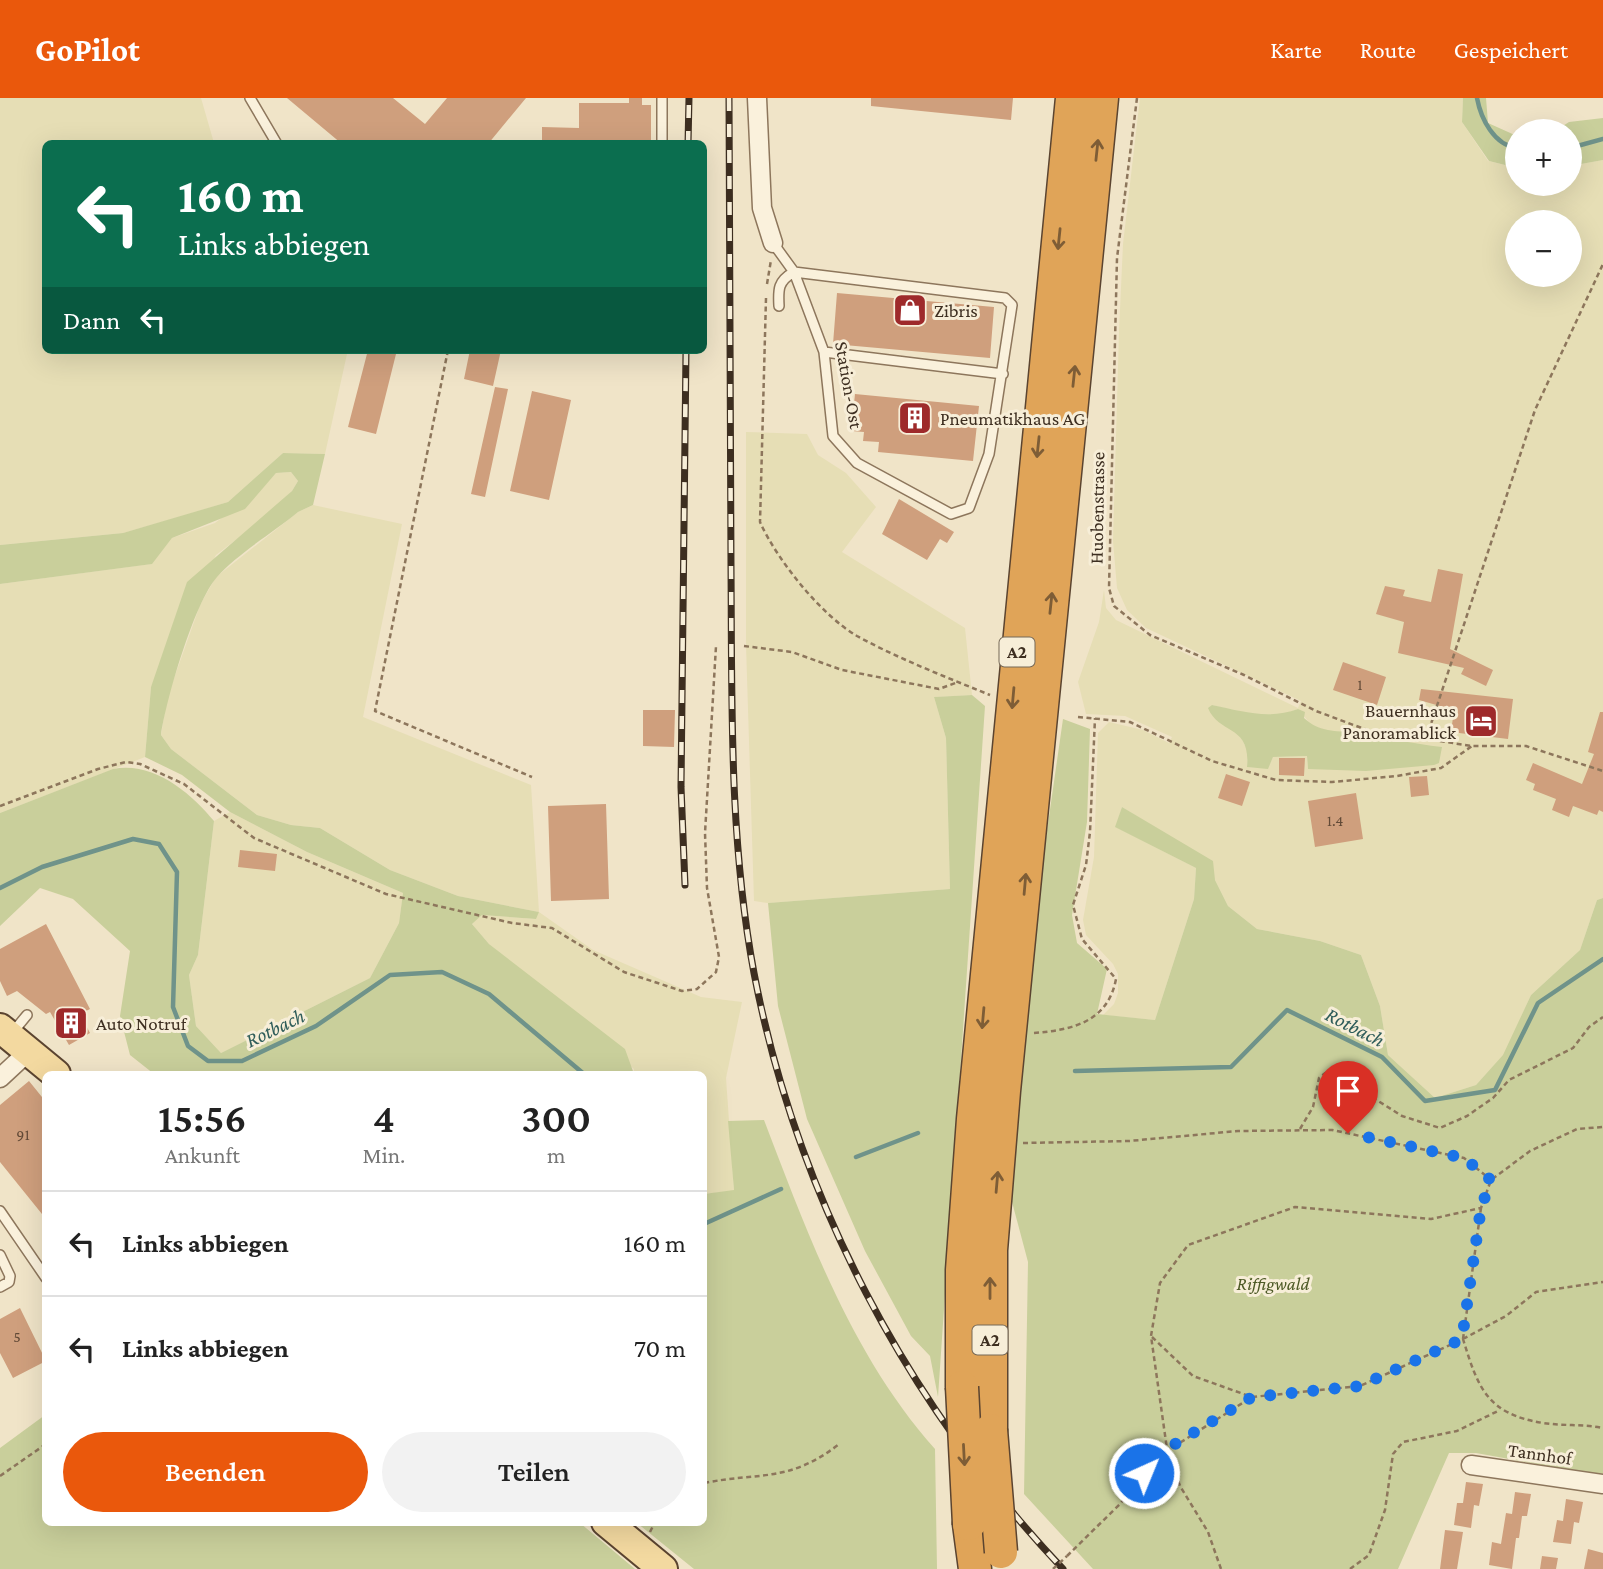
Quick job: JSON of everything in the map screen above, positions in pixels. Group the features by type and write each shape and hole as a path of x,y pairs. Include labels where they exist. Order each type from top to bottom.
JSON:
{"highway":[{"name":"A2","path":"993,1563 969,1524 962,1387 978,1249 1072,98"},
{"name":"A2","path":"1003,951 1102,98"},
{"name":"A2","path":"978,1249 990,1430 993,1563"}],"main road":[{"path":"16,1033 53,1071"},
{"path":"611,1526 663,1569"}],"street":[{"name":"Station-Ost","path":"757,98 762,208 773,243"},
{"path":"0,1078 16,1033"},
{"name":"Tannhof","path":"1471,1465 1603,1484"}],"lane":[{"path":"250,98 275,140"},
{"path":"662,98 662,140"},
{"name":"Station-Ost","path":"773,243 794,272 824,352 833,436 857,463 951,514 968,508 989,454 1012,305 1005,298 794,272"},
{"path":"779,306 778,289 784,278 794,272"},
{"path":"824,352 1003,373"},
{"path":"0,1211 42,1272"},
{"path":"0,1255 10,1276 9,1282 0,1287"}],"path":[{"name":"Huobenstrasse","path":"1137,98 1117,258 1110,588 1114,606 1150,635 1316,711 1367,730 1426,739"},
{"path":"773,243 763,318 760,522 770,544 826,612 855,635 990,695"},
{"path":"1603,264 1535,410 1426,739 1472,746 1526,746 1603,771"},
{"path":"447,354 376,711 532,777"},
{"path":"0,806 98,769 126,762 140,764 184,784 254,838 386,894 512,923 552,928 624,972 682,991 697,989 716,972 719,957 707,888 705,833 716,646"},
{"path":"744,646 792,652 842,670 939,689 958,682"},
{"path":"1078,717 1130,722 1212,761 1276,780 1332,782 1397,776 1441,768 1472,746"},
{"path":"1032,1043 1033,1032 1065,1029 1090,1020 1104,1010 1114,993 1116,979 1082,939 1073,905 1086,865 1090,832 1095,718"},
{"path":"1300,1129 1314,1107 1319,1077 1329,1070 1402,1116 1440,1128 1467,1116 1493,1098 1509,1080 1573,1048 1589,1027 1603,1017"},
{"path":"1603,1127 1577,1129 1530,1151 1491,1180 1481,1208 1462,1339 1475,1380 1500,1410 1542,1423 1603,1428"},
{"path":"1024,1131 1023,1143 1129,1141 1238,1131 1332,1130 1464,1158 1491,1180"},
{"path":"1221,1569 1208,1532 1180,1486 1167,1449 1151,1336 1160,1283 1188,1245 1295,1207 1431,1219 1481,1208"},
{"path":"1151,1336 1193,1376 1252,1397 1360,1386 1506,1316 1536,1292 1603,1282"},
{"path":"1054,1569 1120,1504 1156,1458 1252,1397"},
{"path":"1350,1569 1369,1555 1385,1510 1393,1454 1403,1442 1457,1431 1500,1410"},
{"path":"707,1483 784,1474 820,1459 838,1445"},
{"path":"0,1476 42,1447"}],"shaded area":[{"path":"0,98 201,98 213,140 42,140 42,354 347,354 325,454 283,453 228,502 123,533 0,545"},
{"path":"1140,98 1463,98 1462,122 1488,161 1505,165 1505,196 1582,196 1582,164 1603,160 1603,898 1597,900 1580,950 1531,995 1504,1055 1476,1085 1435,1098 1388,1055 1380,1006 1361,955 1320,941 1257,929 1228,906 1215,880 1167,835 1122,807 1116,827 1196,868 1194,899 1155,1020 1103,1015 1114,1004 1118,993 1118,974 1113,964 1086,935 1083,920 1094,857 1098,733 1109,722 1143,730 1169,743 1172,737 1125,716 1086,714 1078,682 1099,622 1104,590 1106,608 1116,620 1298,708 1301,701 1146,628 1127,610 1117,588 1113,541 1123,244","holes":["1212,705 1250,714 1282,715 1298,709 1312,726 1327,731 1355,733 1394,741 1308,769 1307,756 1273,757 1268,768 1247,767 1248,751 1238,732 1220,721"]},
{"path":"746,432 807,434 818,455 846,473 876,507 842,552 965,628 972,695 934,697 946,738 950,889 768,903 754,901 746,645"},
{"path":"291,472 298,481 292,491 262,520 216,555 151,687 145,757 0,813 0,584 151,564 172,538 215,523 264,486 276,473"},
{"path":"313,505 402,524 363,717 531,785 539,912 458,896 390,870 320,828 291,825 257,815 171,749 161,735 167,698 200,605 216,577 298,512"},
{"path":"230,812 307,852 403,893 399,923 370,978 221,1053 196,1026 189,975 198,955 214,821"},
{"path":"539,912 593,950 701,997 742,1002 726,1078 734,1191 707,1194 707,1071 634,1071 489,944 472,924 482,915 535,919"}],"green space":[{"path":"1463,98 1486,98 1488,123 1505,131 1505,165 1489,161 1462,122"},
{"path":"1603,118 1603,160 1582,164 1582,120"},
{"path":"283,453 325,454 313,505 298,512 235,560 208,590 182,653 161,735 171,749 257,815 291,825 320,828 390,870 458,896 539,912 536,919 482,915 472,924 489,944 625,1049 633,1071 150,1071 130,1055 120,1016 130,951 73,899 40,888 0,926 0,813 113,769 128,768 156,774 170,781 214,821 198,955 189,975 196,1026 221,1053 370,978 399,923 403,893 307,852 230,812 182,775 145,757 151,687 187,582 292,491 298,481 291,472 276,473 245,509 172,538 152,564 0,584 0,545 123,533 228,502"},
{"path":"972,695 985,706 938,1397 930,1356 911,1336 865,1251 807,1119 778,1006 768,903 950,889 946,738 934,697"},
{"path":"1212,705 1266,714 1298,709 1305,712 1304,718 1310,723 1322,729 1442,747 1439,763 1366,771 1308,769 1307,756 1273,757 1268,769 1247,767 1244,743 1213,717 1208,708"},
{"name":"Riffigwald","path":"1063,719 1090,729 1087,822 1072,915 1077,943 1107,969 1097,1014 1155,1020 1194,899 1196,868 1115,827 1122,807 1213,861 1215,880 1228,906 1257,929 1320,941 1361,955 1380,1006 1388,1055 1435,1098 1476,1085 1503,1055 1531,995 1580,950 1597,900 1603,898 1603,1476 1476,1453 1449,1453 1398,1569 1093,1569 1024,1494 1028,1262 1007,1183 1030,949"},
{"path":"764,1120 816,1250 856,1334 879,1375 935,1449 937,1569 694,1569 641,1526 707,1526 707,1194 734,1190 728,1121"},
{"path":"42,1417 42,1526 584,1526 635,1569 0,1569 0,1448"}],"building":[{"path":"287,98 393,98 425,124 447,98 526,98 491,140 337,140"},
{"path":"629,98 642,98 642,105 651,105 651,140 542,140 542,127 579,128 579,103 629,103"},
{"path":"871,98 1013,98 1011,120 871,106"},
{"path":"837,293 994,307 990,358 833,344"},
{"path":"367,354 396,354 376,434 348,427"},
{"path":"469,354 500,354 493,386 464,379"},
{"path":"495,387 508,389 485,497 471,494"},
{"path":"532,391 571,400 549,500 510,491"},
{"name":"Pneumatikhaus AG","path":"855,394 979,406 973,461 878,452 879,442 863,441 864,432 851,431"},
{"path":"899,499 954,532 947,543 940,539 927,560 882,534"},
{"path":"1438,569 1463,574 1450,649 1493,670 1486,686 1461,674 1464,668 1398,653 1404,622 1376,614 1385,586 1405,590 1403,596 1431,602"},
{"path":"1343,662 1386,677 1377,705 1333,690"},
{"name":"Bauernhaus Panoramablick","path":"1421,689 1513,699 1508,739 1451,732 1454,710 1419,700"},
{"path":"643,710 675,710 674,747 643,746"},
{"path":"1600,712 1603,712 1603,812 1599,810 1597,815 1573,806 1569,817 1552,810 1556,799 1533,790 1535,784 1526,780 1533,763 1582,784 1594,754 1588,752"},
{"path":"1279,758 1305,758 1304,776 1279,775"},
{"path":"1226,774 1250,782 1242,806 1218,798"},
{"path":"1427,776 1429,795 1411,797 1409,777"},
{"path":"1356,793 1363,839 1315,847 1308,801"},
{"path":"606,804 609,899 551,901 548,806"},
{"path":"240,850 277,854 275,871 238,867"},
{"path":"46,924 90,1009 80,1014 90,1033 69,1045 50,1012 46,1014 17,991 7,996 0,981 0,949"},
{"path":"29,1081 42,1097 42,1214 0,1162 0,1105"},
{"path":"20,1308 42,1353 42,1363 13,1378 0,1353 0,1319"},
{"path":"1466,1482 1483,1484 1479,1506 1474,1505 1471,1528 1454,1525 1457,1503 1463,1503"},
{"path":"1515,1492 1531,1494 1527,1516 1522,1516 1519,1538 1516,1538 1512,1569 1489,1565 1492,1542 1501,1544 1506,1513 1512,1514"},
{"path":"1566,1499 1583,1502 1579,1523 1574,1522 1571,1544 1553,1542 1557,1520 1563,1521"},
{"path":"1445,1530 1463,1532 1457,1569 1440,1569"},
{"path":"1588,1549 1603,1553 1603,1569 1584,1569"},
{"path":"1542,1556 1558,1558 1556,1569 1540,1569"}],"waterway":[{"path":"1477,98 1490,130 1505,144"},
{"path":"1582,145 1603,139"},
{"name":"Rotbach","path":"0,888 42,867 133,839 159,844 177,872 173,1007 188,1046 208,1061 242,1061 316,1026 390,975 442,972 489,994 580,1071"},
{"name":"Rotbach","path":"1075,1071 1231,1067 1287,1010 1382,1057 1425,1101 1495,1090 1538,1003 1603,959"},
{"name":"Rotbach","path":"856,1157 918,1133"},
{"name":"Rotbach","path":"707,1223 781,1189"}],"railway":[{"path":"688,140 689,98"},
{"path":"729,98 731,669 736,822 754,973 773,1056 798,1137 830,1217 866,1293 908,1367 955,1438 1007,1505 1063,1569"},
{"path":"685,885 681,787 686,354"}],"place":[{"name":"Zibris","path":"910,310"},
{"name":"Pneumatikhaus AG","path":"915,418"},
{"name":"Bauernhaus Panoramablick","path":"1481,721"},
{"name":"Auto Notruf","path":"71,1023"}],"route":[{"path":"1144,1473 1167,1449 1252,1397 1360,1386 1462,1339 1473,1282 1481,1208 1491,1180 1464,1158 1348,1133"}]}
